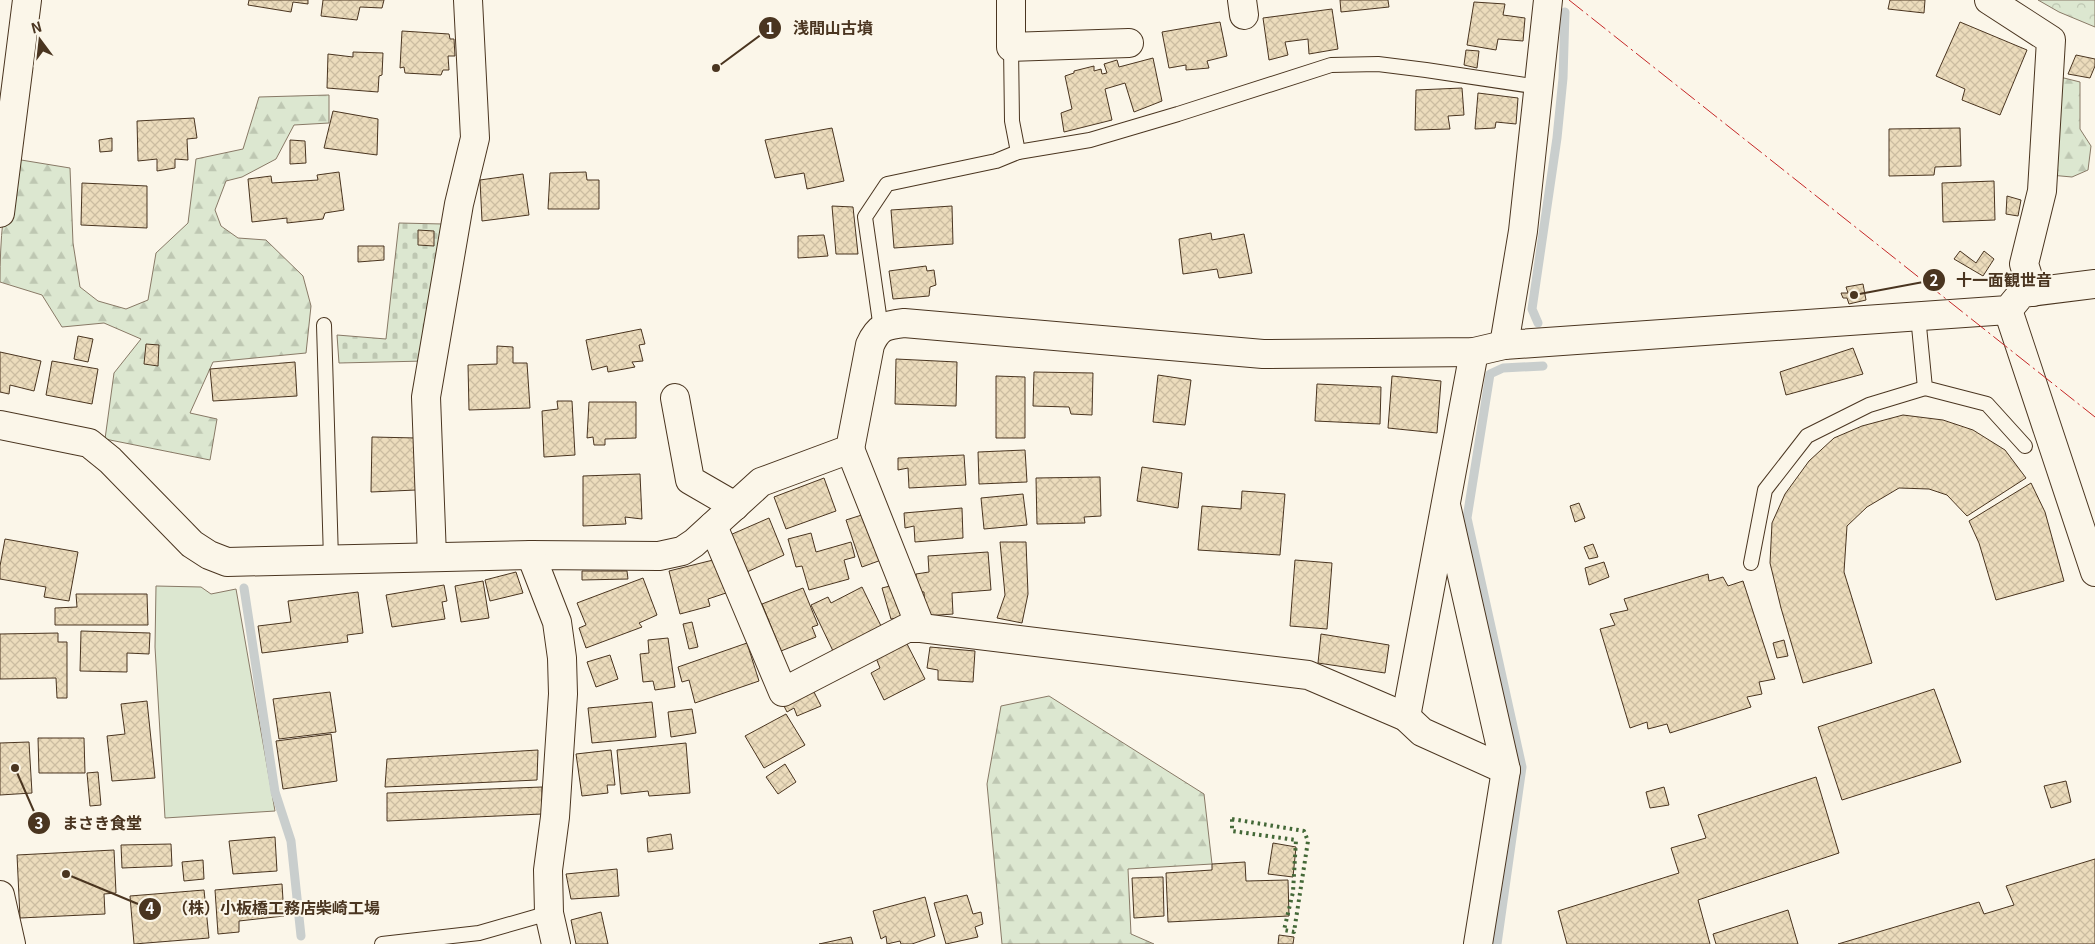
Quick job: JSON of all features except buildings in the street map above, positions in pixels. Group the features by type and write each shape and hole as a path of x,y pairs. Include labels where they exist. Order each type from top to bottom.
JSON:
{"street":[{"path":"0,213 27,0"},
{"path":"432,558 426,397 460,204 475,138 468,0"},
{"path":"1011,0 1011,47 1129,43"},
{"path":"1504,345 1523,231 1548,0"},
{"path":"1989,0 2051,40 2042,191 2024,264 2033,292"},
{"path":"921,628 850,449 870,345 875,333 887,325 904,323 1263,354 1474,352 1504,345 2008,310 2022,293 2095,284"},
{"path":"2008,310 2095,572"},
{"path":"1406,717 1474,352"},
{"path":"675,398 690,480 735,506"},
{"path":"0,425 89,443 110,460 192,544 209,555 227,562 531,555 659,556 682,551 694,544 761,482 850,449"},
{"path":"1446,505 1506,770 1478,944"},
{"path":"713,526 783,692 906,628 921,628 1308,675 1406,717 1422,732 1506,770"},
{"path":"531,555 557,622 562,658 562,694 555,817 548,870 549,913 556,944"},
{"path":"0,896 11,944"}],"lane":[{"path":"1011,47 1012,121 1018,152"},
{"path":"881,329 865,217 887,184 996,161 1018,152 1090,140 1178,114 1331,64 1378,64 1539,87"},
{"path":"1918,316 1926,388"},
{"path":"324,325 331,560"},
{"path":"1750,562 1765,490 1807,436 1869,405 1926,388 1987,404 2025,446"},
{"path":"382,944 479,933 549,913"}],"green space":[{"path":"2038,0 2095,0 2095,27 2059,12"},
{"path":"2060,77 2080,82 2080,129 2091,146 2088,170 2072,177 2050,175"},
{"path":"329,95 329,123 294,125 276,159 242,177 226,181 215,210 221,226 238,238 266,240 303,276 311,306 306,353 213,362 190,413 217,419 210,460 105,439 114,373 141,339 104,323 62,327 42,295 0,282 3,220 15,159 70,168 73,243 80,287 98,301 126,309 148,300 156,253 188,223 196,159 243,149 259,97"},
{"path":"399,223 443,224 425,361 339,363 337,335 386,339"},
{"path":"156,586 201,587 211,594 236,589 275,811 165,818 155,647"},
{"path":"1049,696 1204,794 1212,864 1128,869 1131,934 1154,944 1002,944 987,784 1001,706"}],"waterway":[{"path":"1538,323 1532,309 1557,138 1563,78 1565,12"},
{"path":"1497,944 1522,767 1467,518 1490,374 1503,368 1543,366"},
{"path":"244,588 275,792 291,841 301,936"}],"hedge":[{"path":"1232,819 1304,831 1308,841 1294,932 1284,930 1293,892 1296,840 1232,831 1232,819"}],"power":[{"path":"1569,0 2095,417"}],"place":[{"name":"浅間山古墳","path":"716,68"},
{"name":"十一面観世音","path":"1854,295"},
{"name":"まさき食堂","path":"15,768"},
{"name":"（株）小板橋工務店柴崎工場","path":"66,874"}]}
